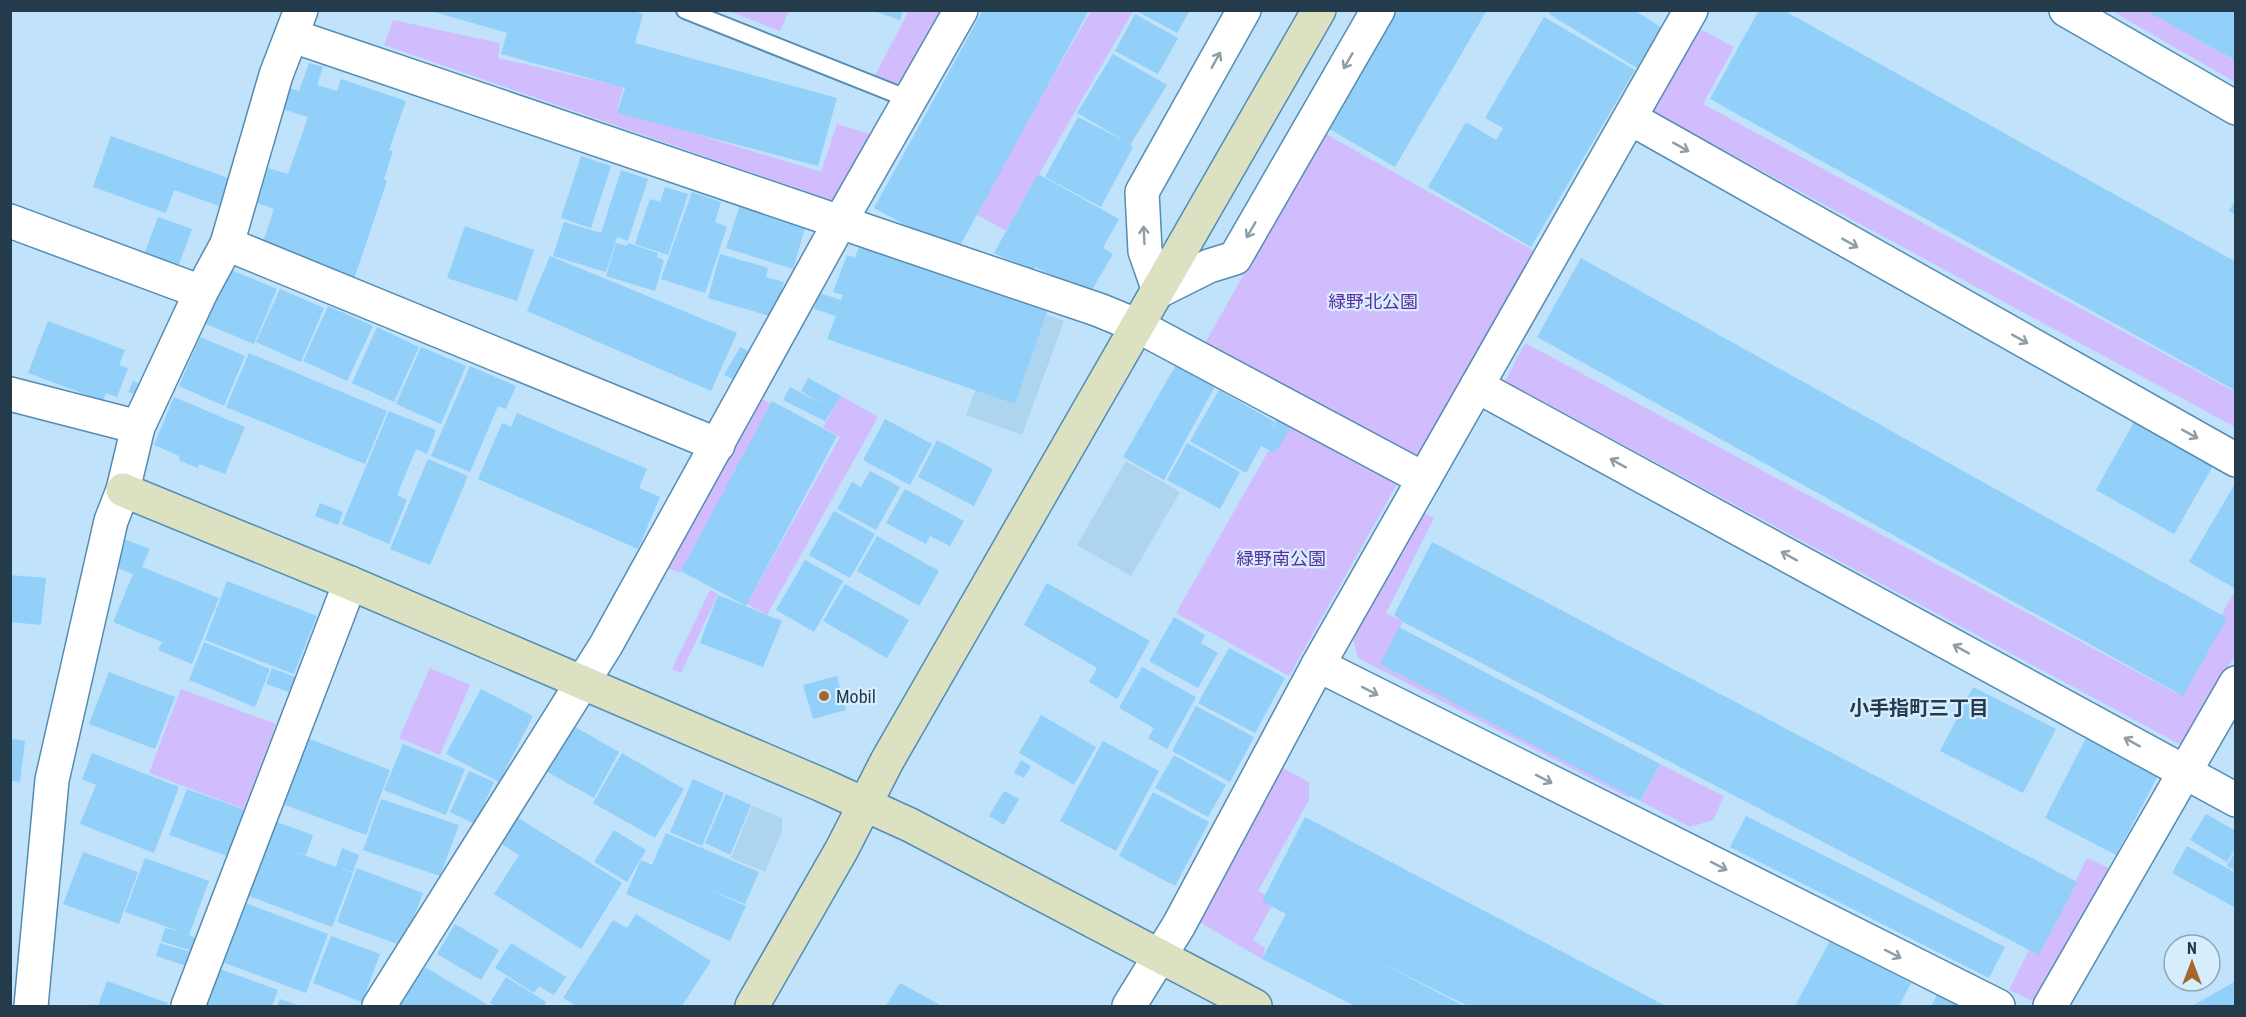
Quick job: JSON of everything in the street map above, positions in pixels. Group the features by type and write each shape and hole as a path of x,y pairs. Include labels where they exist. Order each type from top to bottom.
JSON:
{"street":[{"path":"379,1006 584,683 840,222 961,10"},
{"path":"1160,291 1145,251 1142,192 1244,10"},
{"path":"752,1006 865,805 887,761 1160,291 1319,10"},
{"path":"1160,291 1209,266 1235,258 1378,10"},
{"path":"1130,1006 1160,957 1318,665 1691,10"},
{"path":"2072,12 2235,108"},
{"path":"31,1006 52,780 111,521 123,490 138,427 201,292 227,244 276,75 297,23 840,222 1099,310 1138,326 1424,479"},
{"path":"1630,118 2235,460"},
{"path":"10,222 201,292"},
{"path":"227,244 718,445"},
{"path":"1477,386 2235,800"},
{"path":"10,394 138,427"},
{"path":"123,490 350,583 910,825 1255,1006"},
{"path":"188,1006 350,583"},
{"path":"1318,665 1998,1006"},
{"path":"2050,1006 2183,770 2235,683"}],"lane":[{"path":"685,10 911,99"}],"shaded area":[{"path":"1022,306 1064,321 1022,435 966,415 976,388"},
{"path":"1126,461 1180,492 1131,576 1077,545"},
{"path":"752,806 782,818 782,831 765,872 731,858"}],"green space":[{"path":"729,11 789,11 780,31"},
{"path":"909,11 941,11 903,85 873,79"},
{"path":"1091,11 1133,11 1006,231 974,213"},
{"path":"2112,11 2148,11 2235,61 2235,82"},
{"path":"393,20 500,43 498,58 623,87 617,110 821,172 837,124 873,135 836,202 384,45"},
{"path":"1692,25 1734,47 1703,104 2235,392 2235,427 1646,108"},
{"name":"緑野北公園","path":"1324,133 1543,256 1422,469 1204,345"},
{"path":"1525,343 2178,694 2233,594 2236,595 2235,654 2185,747 1505,381"},
{"path":"841,396 878,417 767,615 747,604 840,437 823,427"},
{"path":"759,397 772,405 680,573 663,566"},
{"name":"緑野南公園","path":"1285,422 1397,484 1289,676 1176,613"},
{"path":"1420,511 1434,518 1386,613 1403,622 1385,658 1632,794 1629,798 1358,658 1353,639"},
{"path":"710,590 718,594 681,673 672,669"},
{"path":"430,668 470,685 440,755 399,738"},
{"path":"181,689 276,724 244,809 149,773"},
{"path":"1660,764 1724,796 1713,820 1690,827 1640,801"},
{"path":"1283,768 1309,782 1309,800 1258,891 1275,900 1253,940 1265,948 1262,959 1196,920"},
{"path":"2087,858 2111,869 2043,1006 2009,990 2029,950 2039,955"}],"building":[{"path":"428,10 630,10 643,14 635,43 837,98 818,166 617,113 625,88 501,54 507,33"},
{"path":"871,10 903,10 900,20"},
{"path":"983,10 1089,10 956,253 874,208"},
{"path":"1135,10 1190,10 1177,33"},
{"path":"1395,10 1487,10 1395,167 1326,127"},
{"path":"1551,10 1634,10 1662,28 1637,68 1549,14"},
{"path":"1759,10 1783,10 2236,262 2236,391 1710,99"},
{"path":"2145,10 2236,10 2236,61"},
{"path":"1135,14 1178,38 1158,74 1115,51"},
{"path":"1544,17 1635,70 1531,247 1428,187 1466,122 1496,140 1503,128 1485,118"},
{"path":"1113,54 1167,85 1130,145 1133,147 1101,207 1045,177 1078,117 1127,142 1077,113"},
{"path":"309,63 323,67 317,85 337,91 341,79 406,101 389,150 393,151 384,179 387,181 353,282 260,251 274,209 256,203 268,168 288,174 308,117 276,107 283,86 299,91"},
{"path":"111,136 228,178 219,206 174,190 166,213 93,187"},
{"path":"581,156 611,166 591,228 561,218"},
{"path":"621,170 648,179 628,241 617,237 606,272 553,256 564,222 601,233"},
{"path":"1038,174 1119,219 1103,248 1113,254 1092,290 1086,287 1083,292 1035,267 1032,272 994,253"},
{"path":"665,187 688,194 668,255 635,244 650,199 660,202"},
{"path":"692,192 721,202 715,222 727,227 705,293 661,279"},
{"path":"2236,199 2236,215 2229,211"},
{"path":"740,205 806,225 793,269 726,248"},
{"path":"158,217 192,229 177,270 143,257"},
{"path":"465,226 534,250 517,301 447,278"},
{"path":"616,243 627,246 628,243 658,253 657,257 664,260 655,291 606,276"},
{"path":"860,244 1048,309 1015,404 827,339 836,316 814,309 819,293 841,300 843,295 833,292 847,255 855,258"},
{"path":"720,254 768,268 766,277 784,282 773,317 708,298"},
{"path":"550,256 737,333 711,391 527,311"},
{"path":"1581,258 2227,618 2183,696 1537,337"},
{"path":"229,269 277,289 254,344 206,324"},
{"path":"280,289 324,308 301,362 256,342"},
{"path":"328,306 373,326 347,381 303,361"},
{"path":"48,321 125,350 119,365 128,368 117,397 106,393 103,401 28,373"},
{"path":"377,327 419,347 394,402 352,383"},
{"path":"200,337 245,356 224,406 179,386"},
{"path":"421,347 466,366 441,424 396,404"},
{"path":"740,347 750,352 735,380 724,375"},
{"path":"249,353 387,411 365,464 226,407"},
{"path":"1176,365 1215,386 1164,480 1123,457"},
{"path":"470,366 516,386 506,409 498,406 470,472 431,456"},
{"path":"808,378 841,396 825,421 783,400 790,387 824,405 801,391"},
{"path":"133,381 142,385 137,395 128,392"},
{"path":"1219,390 1275,422 1268,436 1277,420 1290,428 1275,453 1261,446 1246,473 1190,441"},
{"path":"174,397 245,427 225,474 199,464 198,468 180,461 179,456 154,445"},
{"path":"772,401 837,436 746,606 681,571"},
{"path":"389,411 436,430 427,454 416,449 397,495 407,500 389,544 342,524"},
{"path":"517,413 647,469 639,488 660,497 638,549 478,479 502,423 511,427"},
{"path":"885,419 932,444 910,485 863,460"},
{"path":"2134,422 2213,466 2174,534 2096,490"},
{"path":"937,440 993,469 974,506 918,477"},
{"path":"1187,443 1240,472 1220,509 1167,480"},
{"path":"428,459 468,476 430,565 390,549"},
{"path":"870,471 900,487 876,530 837,509 852,482 861,487"},
{"path":"2236,482 2236,589 2189,562"},
{"path":"905,489 964,521 950,546 930,536 926,544 886,523"},
{"path":"320,503 343,512 338,525 315,516"},
{"path":"834,511 875,534 850,578 809,555"},
{"path":"877,536 939,571 919,606 857,571"},
{"path":"124,539 150,549 142,567 219,598 192,664 158,650 162,642 113,622 133,574 113,566"},
{"path":"1432,542 2077,882 2039,955 1403,622 1394,615"},
{"path":"805,560 843,581 814,632 776,610"},
{"path":"10,575 46,578 41,625 10,622"},
{"path":"227,581 317,616 294,674 205,640"},
{"path":"1047,583 1150,641 1117,699 1089,682 1097,668 1024,625"},
{"path":"845,584 909,620 887,658 823,621"},
{"path":"718,595 782,621 763,667 700,643"},
{"path":"1174,617 1205,635 1201,643 1218,653 1198,688 1149,661"},
{"path":"1399,627 1660,764 1640,801 1380,664"},
{"path":"204,642 270,669 255,707 189,680"},
{"path":"1229,648 1285,678 1255,733 1198,703"},
{"path":"1142,667 1196,697 1167,749 1148,738 1154,728 1119,708"},
{"path":"272,668 295,677 289,692 266,684"},
{"path":"109,672 175,697 155,749 89,724"},
{"path":"837,676 846,710 813,719 803,685"},
{"path":"1973,687 2056,729 2023,793 1940,751"},
{"path":"481,689 533,716 499,782 446,754"},
{"path":"1196,706 1254,737 1230,782 1172,751"},
{"path":"1041,715 1096,747 1074,785 1019,753"},
{"path":"568,723 619,752 594,798 542,769"},
{"path":"2088,734 2160,772 2116,855 2045,818"},
{"path":"302,736 390,770 366,835 277,802"},
{"path":"12,739 25,741 20,782 10,780"},
{"path":"1103,741 1159,771 1116,851 1060,821"},
{"path":"403,744 465,769 446,815 384,790"},
{"path":"92,753 179,787 154,853 80,824 96,785 82,779"},
{"path":"622,753 684,789 655,838 593,803"},
{"path":"1174,755 1226,785 1208,817 1155,788"},
{"path":"1021,760 1031,766 1024,778 1014,773"},
{"path":"469,771 494,782 475,824 450,812"},
{"path":"693,779 724,793 702,846 670,832"},
{"path":"187,789 245,810 227,856 169,835"},
{"path":"1004,791 1019,799 1004,825 989,816"},
{"path":"1153,792 1209,822 1175,886 1119,856"},
{"path":"726,794 751,805 730,855 705,843"},
{"path":"381,799 459,825 440,876 363,850"},
{"path":"2206,814 2236,831 2236,847 2227,862 2190,840"},
{"path":"1746,816 2005,947 1989,978 1730,847"},
{"path":"517,817 622,883 581,949 494,894 519,855 500,843"},
{"path":"1305,817 1666,1006 1468,1006 1371,958 1464,1006 1355,1006 1262,959 1286,914 1262,901"},
{"path":"274,821 313,835 306,855 293,851 336,867 342,848 359,855 353,872 339,867 353,873 332,927 246,895"},
{"path":"614,830 646,850 627,882 594,862"},
{"path":"666,833 759,872 745,904 702,887 746,906 730,941 626,894 641,860 652,865"},
{"path":"2187,846 2236,873 2236,908 2172,873"},
{"path":"2236,850 2236,871 2227,866"},
{"path":"83,852 138,872 119,924 63,904"},
{"path":"145,858 209,881 189,935 196,938 192,951 161,941 165,928 179,931 125,912"},
{"path":"357,868 423,893 403,946 337,922"},
{"path":"245,903 328,934 306,993 222,962"},
{"path":"636,914 711,961 682,1006 576,1006 563,998 613,920 627,928"},
{"path":"455,924 499,950 481,980 437,954"},
{"path":"331,936 380,954 362,1002 313,983"},
{"path":"1830,941 1911,983 1899,1006 1795,1006"},
{"path":"160,943 191,952 186,966 156,956"},
{"path":"511,943 566,977 554,995 539,986 534,993 495,968"},
{"path":"425,967 490,1006 400,1006"},
{"path":"220,969 278,990 272,1006 206,1006"},
{"path":"506,977 546,1002 544,1006 496,1006 490,1003"},
{"path":"107,981 168,1003 167,1006 98,1006"},
{"path":"2236,981 2236,1006 2192,1006 2215,993 2222,993 2222,989"},
{"path":"900,983 942,1006 886,1006"},
{"path":"1937,995 1962,1006 1931,1006"},
{"path":"280,999 300,1006 277,1006"}],"place":[{"name":"Mobil","path":"824,696"}],"district":[{"name":"小手指町三丁目","path":"1919,708"}]}
